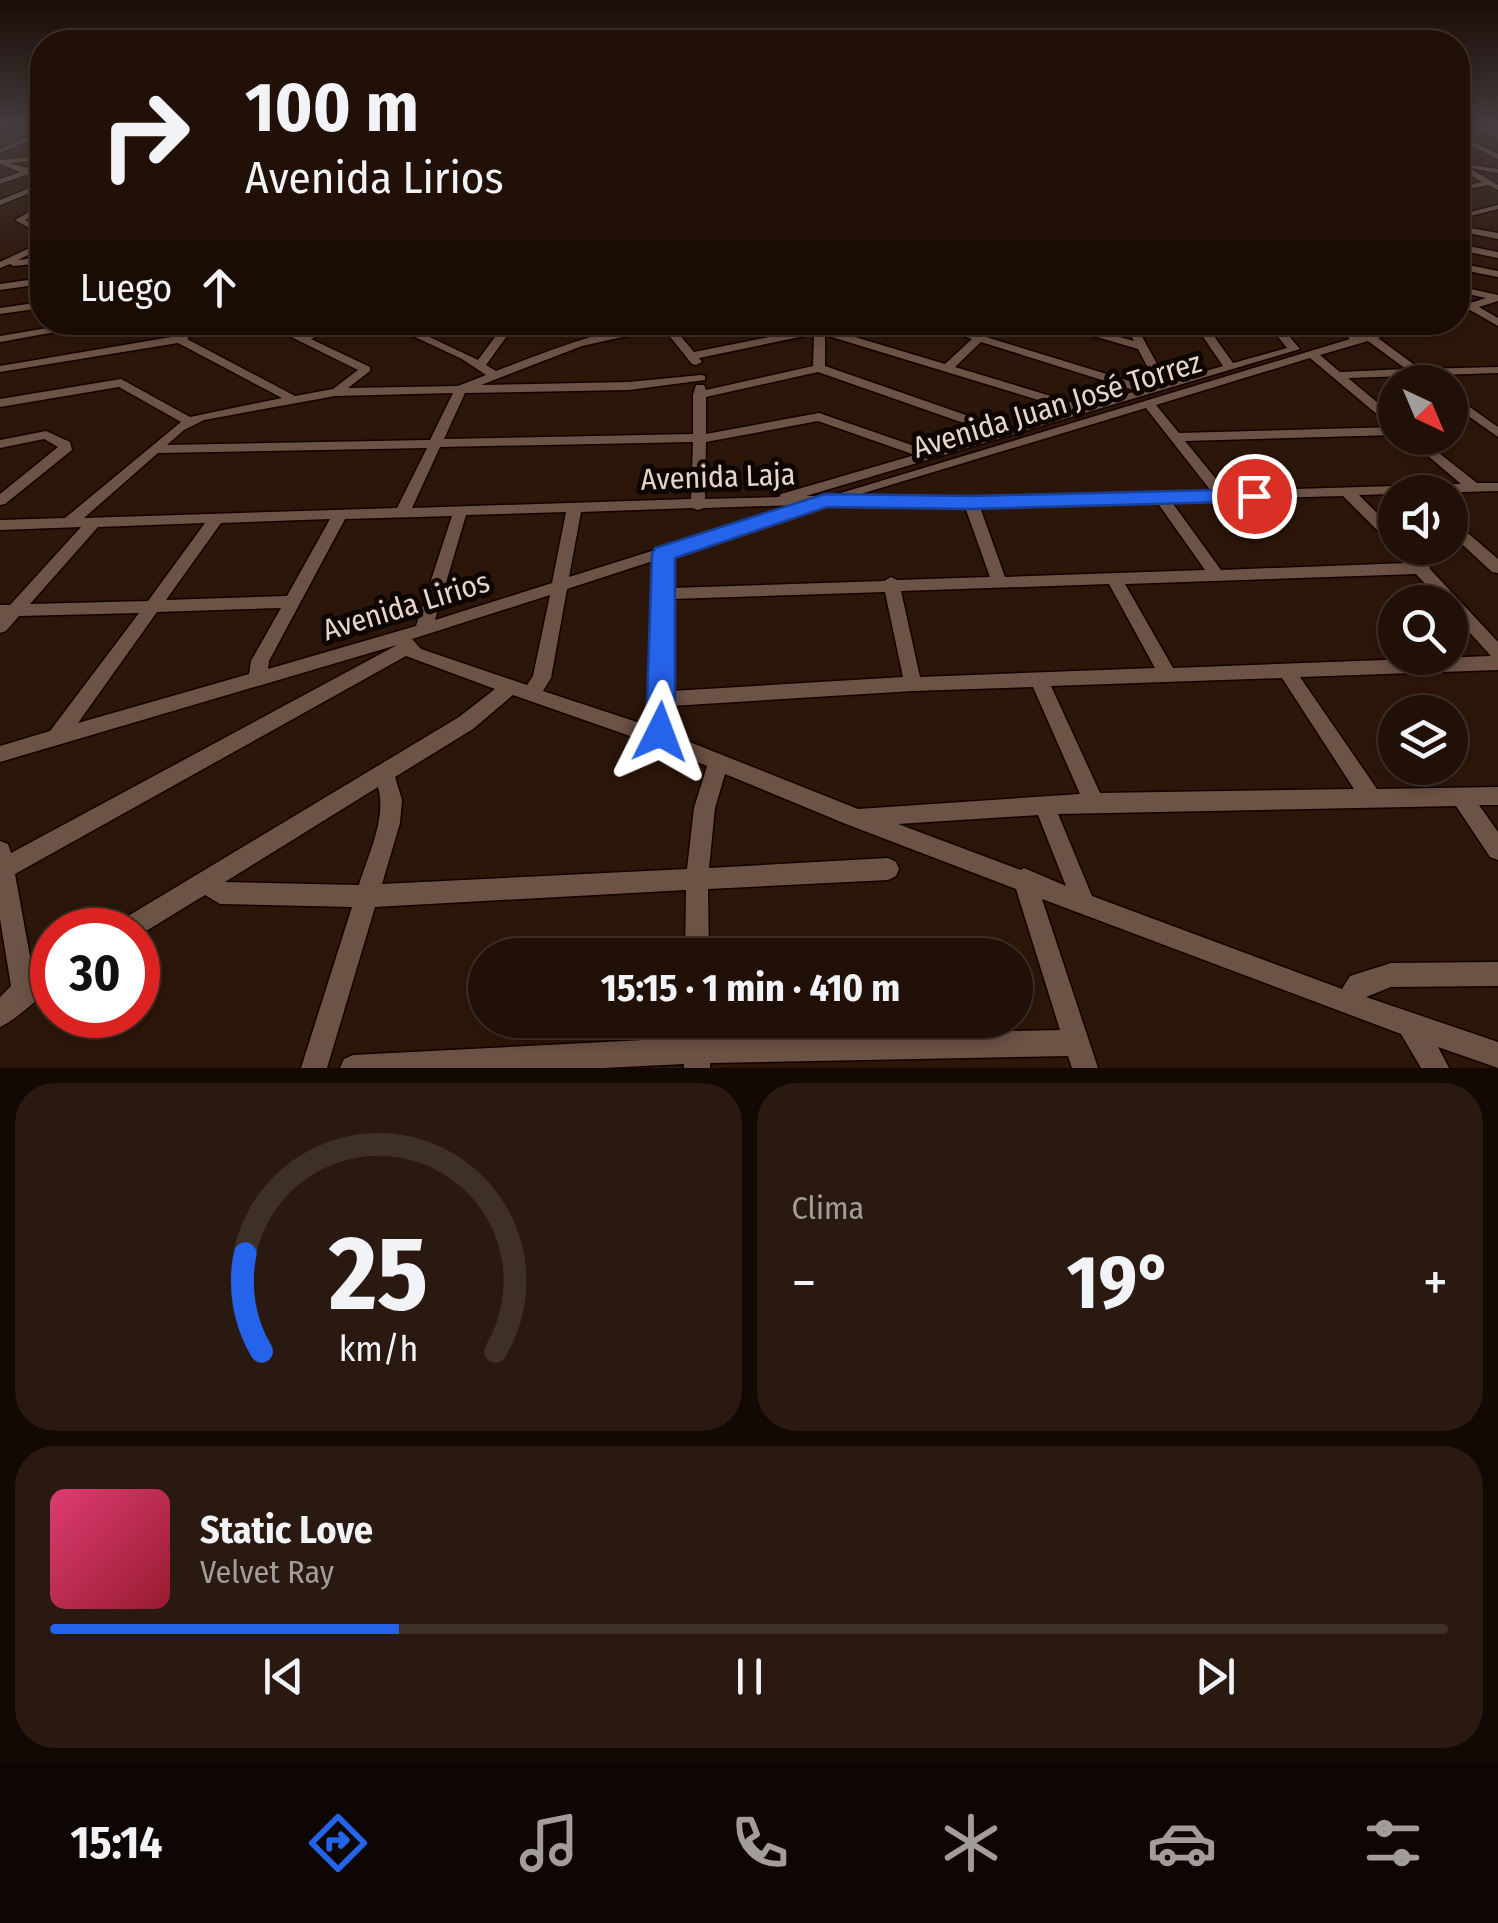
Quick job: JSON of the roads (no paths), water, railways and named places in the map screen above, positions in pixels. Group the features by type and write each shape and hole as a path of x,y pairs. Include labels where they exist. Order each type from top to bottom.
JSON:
{"street":[{"path":"1470,188 1495,185"},
{"path":"0,203 30,190"},
{"path":"1470,214 1498,207"},
{"path":"0,222 30,214"},
{"path":"19,220 30,226"},
{"path":"1470,231 1498,236"},
{"path":"1470,249 1498,255"},
{"path":"1,264 30,251"},
{"path":"1,264 30,261"},
{"path":"1470,268 1498,274"},
{"path":"0,286 30,282"},
{"path":"1470,292 1498,298"},
{"path":"1471,306 1498,298"},
{"path":"1471,306 1498,322"},
{"path":"0,311 30,307"},
{"path":"0,340 30,334"},
{"path":"0,369 184,335"},
{"path":"294,335 366,369 363,375 335,392"},
{"path":"302,339 311,335"},
{"path":"417,335 481,364 494,375"},
{"path":"481,364 502,335"},
{"path":"402,513 461,389 579,343 615,335"},
{"path":"677,335 701,378 696,438 698,506"},
{"path":"691,356 781,335"},
{"path":"819,368 820,335"},
{"path":"847,335 1082,410"},
{"path":"970,335 1148,397 1174,437 1223,497"},
{"path":"948,368 983,335"},
{"path":"1098,335 1138,346"},
{"path":"1134,335 1164,387"},
{"path":"1207,335 1230,366"},
{"path":"1282,335 1294,349"},
{"path":"1356,335 1405,365"},
{"name":"Avenida Juan José Torrez","path":"825,500 1148,397 1312,354 1367,335"},
{"path":"777,502 792,494 1082,410 1148,397 1164,387 1230,366 1359,337"},
{"path":"180,338 290,398"},
{"path":"1312,354 1378,407"},
{"path":"699,395 819,368 1005,432"},
{"path":"1468,371 1498,371"},
{"path":"1340,375 1378,374"},
{"path":"69,523 188,420 335,392 629,386 701,378"},
{"path":"0,402 121,383 188,420"},
{"path":"1468,410 1498,433"},
{"path":"156,449 696,438 725,436 819,416 927,455"},
{"path":"1174,437 1378,432"},
{"path":"0,444 46,436 65,445 65,450 0,500"},
{"path":"1433,455 1474,488"},
{"name":"Avenida Laja","path":"1468,488 1498,487"},
{"name":"Avenida Laja","path":"0,525 825,500 971,503 1378,493"},
{"path":"1349,494 1378,523"},
{"path":"1162,499 1217,574"},
{"name":"Avenida Lirios","path":"0,754 403,642 423,630 825,500"},
{"path":"971,503 1000,581"},
{"path":"160,909 542,678 574,509"},
{"path":"423,630 460,512"},
{"path":"257,680 260,662 340,515"},
{"path":"57,737 216,518"},
{"path":"0,628 8,610 94,522"},
{"path":"1468,541 1498,568"},
{"path":"657,737 663,699 664,554"},
{"path":"1419,565 1498,654"},
{"path":"664,594 891,583 1422,568"},
{"path":"1114,578 1168,675"},
{"path":"891,583 913,684"},
{"path":"8,610 292,602"},
{"path":"24,992 1,864 277,722 403,642 415,654 657,737 853,817 1347,1003 1498,1055"},
{"path":"663,699 913,684 1498,663"},
{"path":"1288,673 1371,797"},
{"path":"1040,680 1094,802"},
{"path":"697,938 702,810 718,761"},
{"path":"314,1068 390,812 392,800 384,774"},
{"path":"853,817 1094,802 1498,796"},
{"path":"1462,798 1498,850"},
{"path":"1044,805 1084,902"},
{"path":"205,882 220,893 366,896 888,869"},
{"path":"353,1068 696,1059 1081,1056 1024,879"},
{"path":"1347,1003 1359,984 1391,975 1498,974"},
{"path":"0,1010 30,988"},
{"path":"1409,1022 1436,1068"}]}
